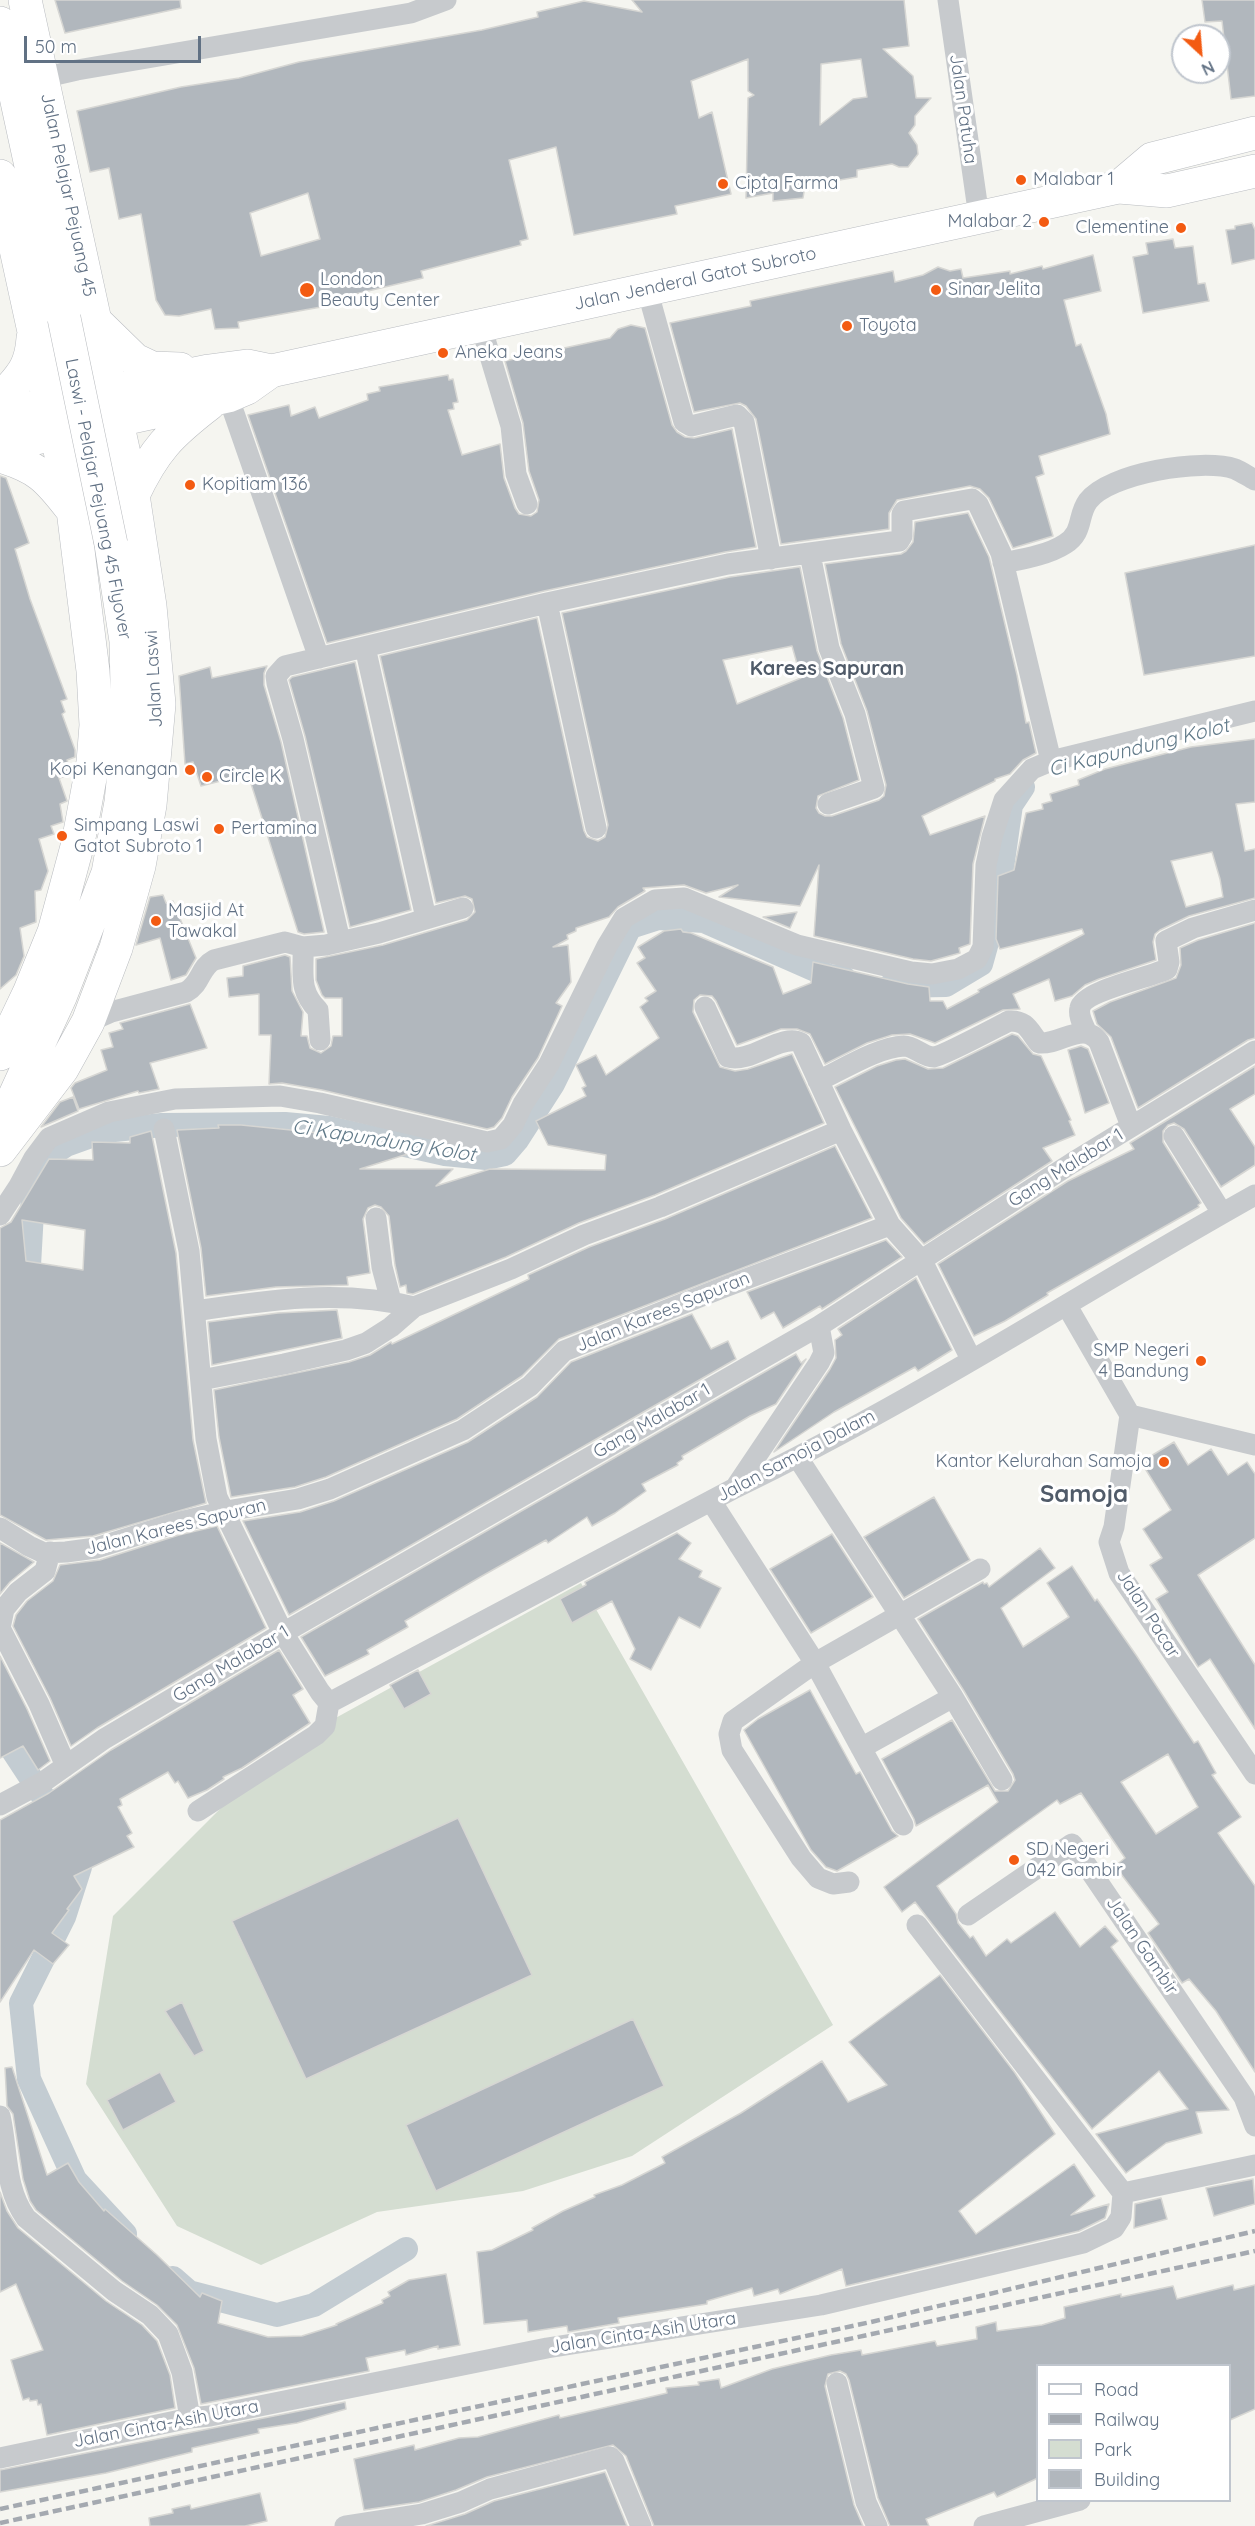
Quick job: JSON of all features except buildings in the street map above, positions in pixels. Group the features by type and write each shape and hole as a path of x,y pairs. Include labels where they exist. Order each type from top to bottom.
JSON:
{"main road":[{"name":"Jalan Pelajar Pejuang 45","path":"25,0 42,78 80,319 110,390"},
{"name":"Laswi - Pelajar Pejuang 45 Flyover","path":"0,23 80,319 126,641 128,733 122,802 108,873 60,997 0,1128"},
{"name":"Jalan Jenderal Gatot Subroto","path":"1119,187 1152,159 1255,134"},
{"name":"Jalan Jenderal Gatot Subroto","path":"0,446 117,422 217,389 247,366 271,371 1119,187 1167,191 1255,171"},
{"path":"0,176 73,510 93,671 96,725 93,762 78,843 54,932 30,991 0,1054"},
{"path":"80,319 135,360 152,368 217,389 164,442 145,469 133,495"},
{"path":"0,400 32,359 34,331"},
{"name":"Jalan Jenderal Gatot Subroto","path":"0,414 110,390 217,389"},
{"name":"Jalan Laswi","path":"0,1150 99,1017 139,866 150,805 156,755 158,693 150,606 133,495 110,390"},
{"path":"0,456 25,465 46,477 73,510"},
{"name":"Laswi - Pelajar Pejuang 45 Flyover","path":"0,1089 39,1040"}],"street":[{"path":"42,78 77,70 411,13 446,0"},
{"name":"Jalan Patuha","path":"948,0 978,217"},
{"path":"647,289 684,422 691,426 737,415 744,422 771,559"},
{"path":"481,326 511,426 516,474 526,504"},
{"path":"217,389 319,658"},
{"path":"1004,563 1064,545 1075,535 1081,525 1087,502 1095,494 1116,482 1197,465 1234,469 1255,480"},
{"path":"340,941 276,676 285,666 547,603 728,564 899,541 903,536 902,514 904,511 972,499 978,504 1004,563 1051,761"},
{"path":"810,554 829,648 855,714 874,788 828,804"},
{"path":"547,603 596,828"},
{"path":"365,647 426,918"},
{"path":"0,1215 20,1186 34,1158 49,1138 109,1112 175,1099 280,1096 320,1103 487,1142 501,1138 513,1125 523,1104 549,1064 602,956 624,918 655,900 684,898 797,945 910,972 932,974 958,969 977,959 983,947 986,865 992,837 1004,800 1032,769 1051,761 1255,711"},
{"path":"99,1017 186,992 195,987 208,963 214,960 285,942 303,947 340,941 399,928 463,908"},
{"path":"1086,1031 1080,1012 1080,1006 1085,1000 1113,986 1167,969 1169,962 1166,941 1193,928 1255,910"},
{"path":"303,947 304,990 307,999 318,1010 320,1040"},
{"path":"705,1007 728,1057 741,1058 796,1040 803,1048 841,1130 890,1225 922,1261 971,1359"},
{"path":"818,1081 872,1056 901,1047 907,1046 921,1054 935,1057 1009,1021 1024,1023 1039,1043 1047,1044 1086,1031 1094,1034 1099,1042 1131,1126"},
{"name":"Gang Malabar 1","path":"8,1801 44,1782 104,1739 283,1633 819,1326 1131,1126 1255,1051"},
{"path":"164,1129 189,1251 206,1439 217,1497 226,1511 283,1633 329,1703 325,1726 316,1735 198,1811"},
{"path":"201,1380 346,1350 379,1337 414,1306 511,1269 585,1235 660,1207 841,1130"},
{"path":"1174,1136 1222,1214"},
{"name":"Jalan Samoja Dalam","path":"329,1703 735,1488 798,1458 1067,1306 1255,1195"},
{"path":"376,1218 382,1267 391,1301"},
{"name":"Jalan Karees Sapuran","path":"0,1528 44,1553 96,1548 176,1523 298,1498 330,1489 463,1430 531,1386 564,1351 722,1288 890,1225"},
{"path":"195,1311 262,1301 306,1298 391,1301 414,1306"},
{"path":"1067,1306 1130,1415 1255,1445"},
{"path":"735,1488 819,1363 824,1353 819,1326"},
{"name":"Jalan Pacar","path":"1130,1415 1114,1527 1109,1542 1113,1557 1119,1573 1255,1774"},
{"path":"798,1458 901,1614 1002,1780"},
{"path":"711,1501 815,1663 903,1825"},
{"path":"50,1552 45,1571 18,1592 4,1609 0,1628 39,1704 66,1766"},
{"path":"849,1882 833,1884 818,1878 801,1858 732,1750 729,1734 733,1721 815,1663 980,1569"},
{"path":"861,1748 953,1697"},
{"name":"Jalan Gambir","path":"968,1915 1072,1844 1244,2097 1255,2126"},
{"path":"917,1924 1123,2193 1255,2165"},
{"path":"0,2116 10,2188 18,2207 26,2218 114,2291 150,2315 168,2334 182,2372 190,2418"},
{"name":"Jalan Cinta-Asih Utara","path":"0,2458 190,2418 210,2416 548,2348 821,2305 1083,2243 1114,2228 1121,2217 1123,2193"},
{"path":"837,2383 866,2502 877,2526"},
{"path":"345,2526 422,2514 461,2502 490,2489 610,2457 614,2461 641,2526"},
{"path":"984,2526 1073,2502"}],"green space":[{"path":"581,1583 833,2025 632,2156 523,2191 377,2212 261,2265 177,2226 86,2084 113,1916 281,1748","holes":["458,1818 488,1884 352,1867","339,1872 369,1939 263,1987 232,1922","501,1909 532,1975 395,1957","512,2076 436,2191 406,2125"]}],"waterway":[{"name":"Ci Kapundung Kolot","path":"890,986 946,985 981,964 996,910 1011,805 1023,787"},
{"name":"Ci Kapundung Kolot","path":"0,1329 23,1319 27,1301 33,1194 45,1159 66,1145 105,1131 162,1125 285,1124 329,1128 445,1154 486,1158 505,1154 517,1140 553,1084 630,927 658,918 704,921 829,976 844,978"},
{"path":"0,1731 48,1804"},
{"path":"70,1846 80,1867 64,1917 21,2003 29,2079 75,2180 125,2234"},
{"path":"173,2278 189,2292 277,2315 314,2305 406,2249"}],"railway":[{"path":"0,2509 871,2322 1255,2231"},
{"path":"0,2523 1255,2251"}],"place":[{"name":"Malabar 1","path":"1021,180"},
{"name":"Cipta Farma","path":"723,184"},
{"name":"Malabar 2","path":"1044,222"},
{"name":"Clementine","path":"1181,228"},
{"name":"London Beauty Center","path":"307,290"},
{"name":"Sinar Jelita","path":"936,290"},
{"name":"Toyota","path":"847,326"},
{"name":"Aneka Jeans","path":"443,353"},
{"name":"Kopitiam 136","path":"190,485"},
{"name":"Kopi Kenangan","path":"190,770"},
{"name":"Circle K","path":"207,777"},
{"name":"Pertamina","path":"219,829"},
{"name":"Simpang Laswi Gatot Subroto 1","path":"62,836"},
{"name":"Masjid At Tawakal","path":"156,921"},
{"name":"SMP Negeri 4 Bandung","path":"1201,1361"},
{"name":"Kantor Kelurahan Samoja","path":"1164,1462"},
{"name":"SD Negeri 042 Gambir","path":"1014,1860"}],"district":[{"name":"Karees Sapuran","path":"827,669"},
{"name":"Samoja","path":"1084,1495"}]}
